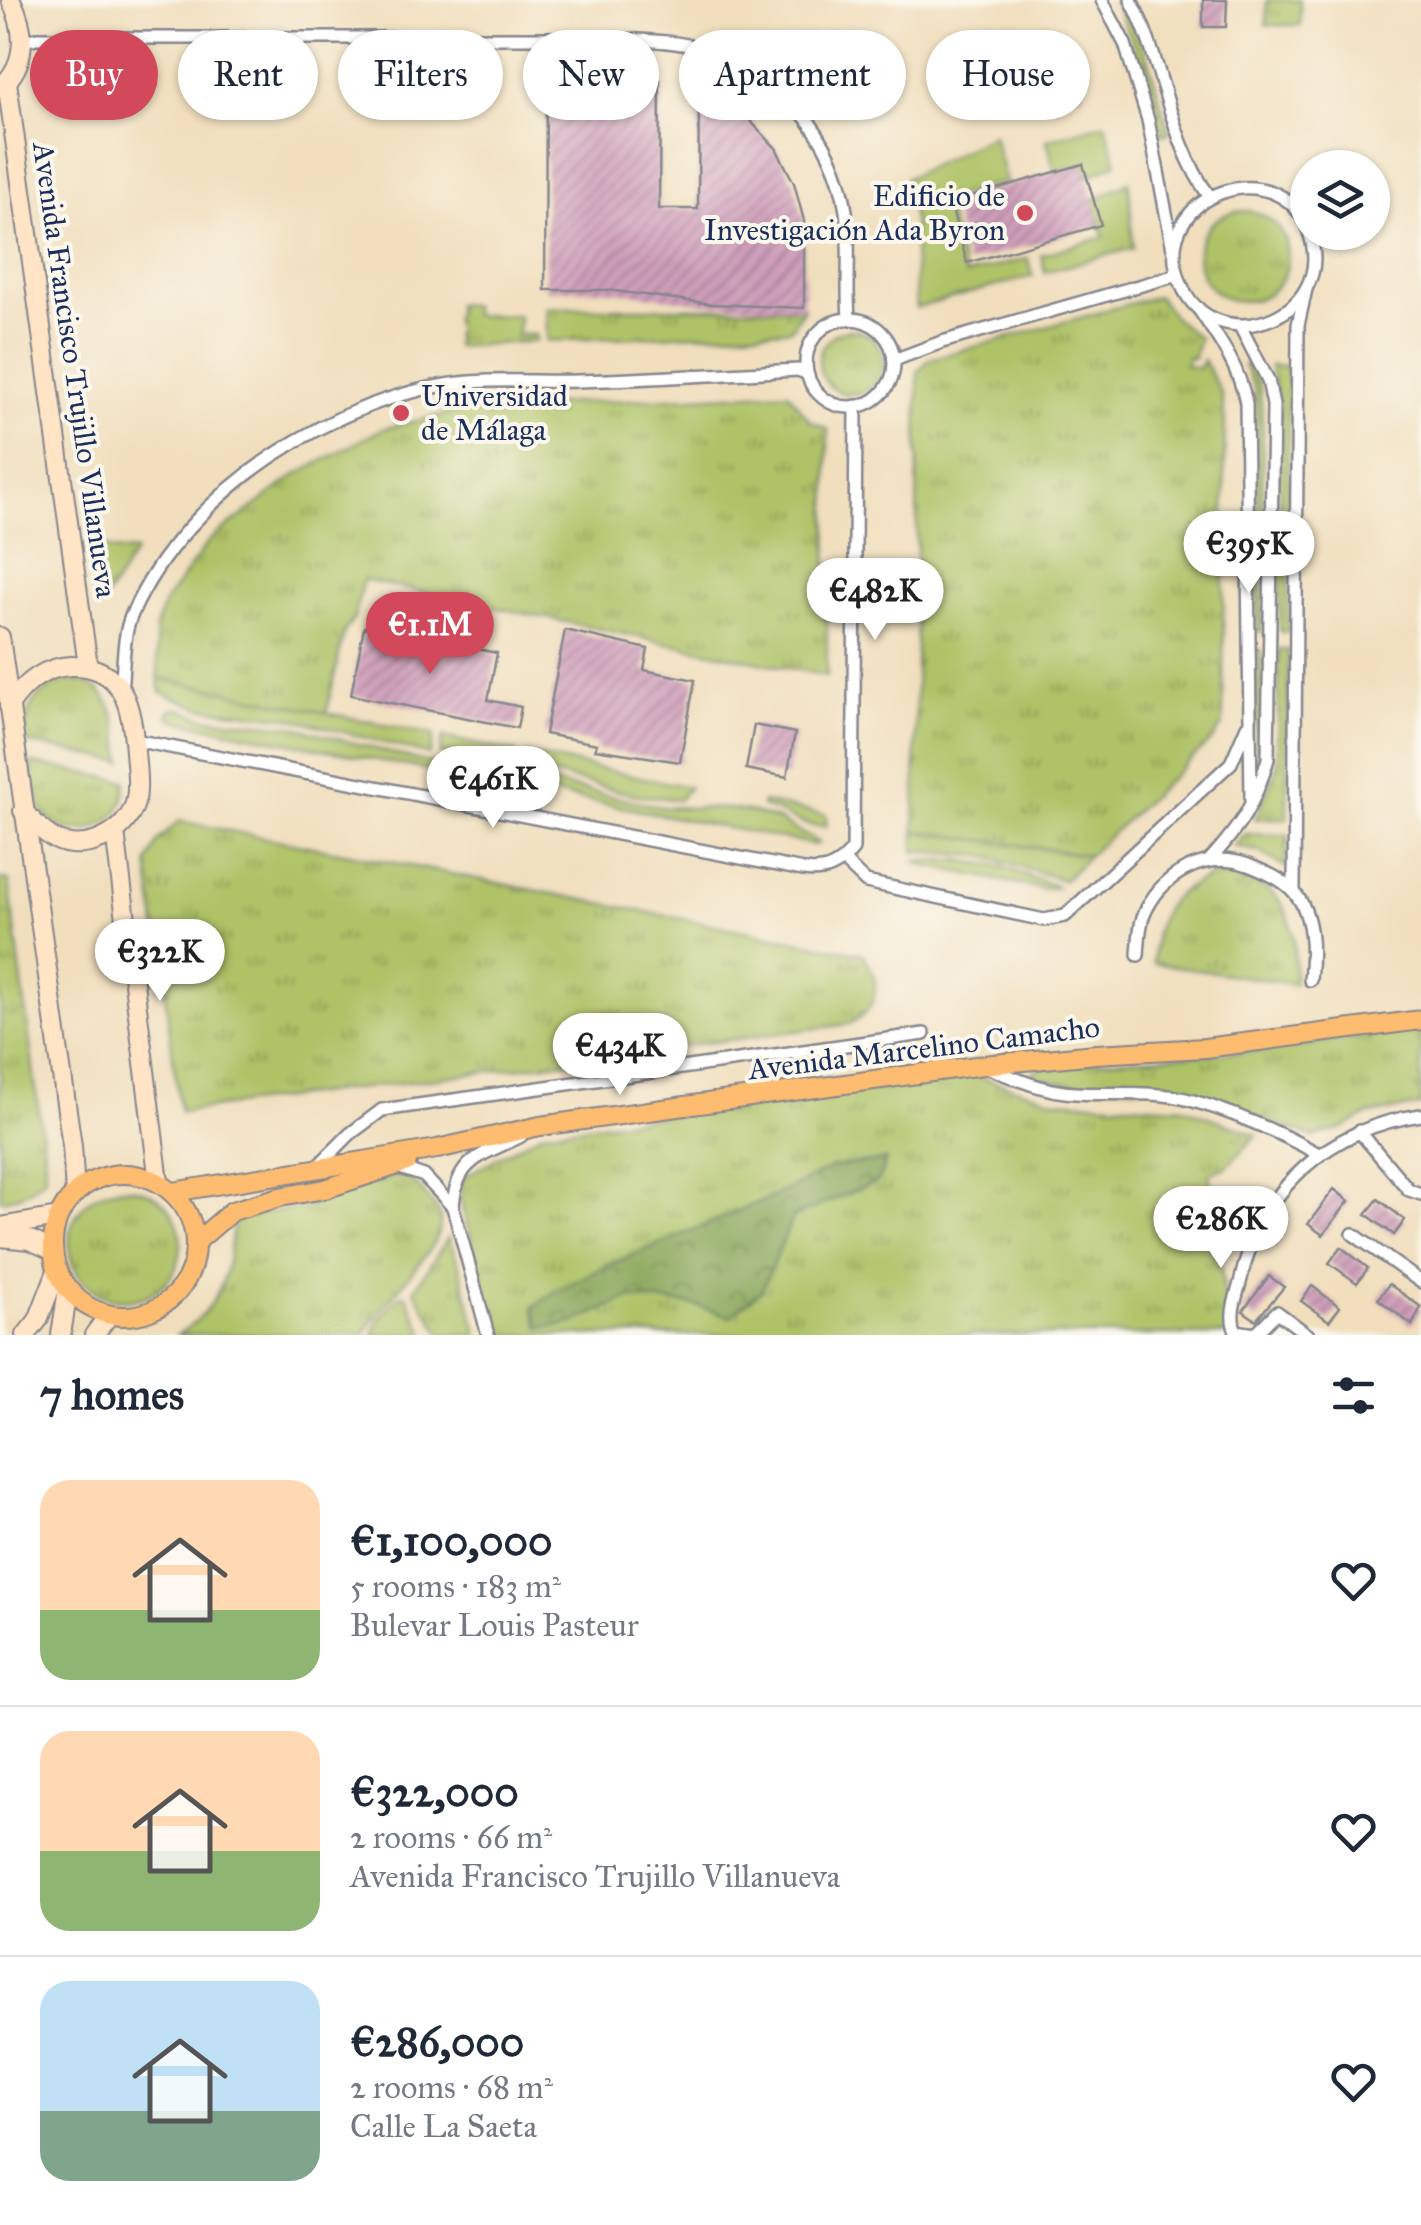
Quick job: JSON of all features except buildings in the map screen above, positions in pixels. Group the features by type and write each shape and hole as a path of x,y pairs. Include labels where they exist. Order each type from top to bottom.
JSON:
{"main road":[{"name":"Avenida Marcelino Camacho","path":"166,1187 437,1149 540,1126 983,1065 1284,1040 1421,1020"},
{"name":"Avenida Marcelino Camacho","path":"196,1242 232,1211 325,1189 437,1149"},
{"path":"115,1174 138,1174 166,1187 193,1224 194,1264 185,1284 171,1300 131,1317 109,1315 86,1306 68,1289 57,1271 52,1250 58,1217 75,1193 94,1180 115,1174"}],"street":[{"path":"4,85 19,63 24,41 11,0"},
{"path":"1102,0 1125,44 1148,120 1177,275 1242,381 1246,403 1251,806"},
{"path":"1131,0 1145,26 1187,160 1210,197"},
{"path":"24,41 603,38 651,40 714,51 750,67 777,88 811,124 828,154 846,212 849,318"},
{"name":"Avenida Francisco Trujillo Villanueva","path":"4,85 88,666"},
{"path":"1175,257 1178,235 1189,216 1210,197 1225,190 1248,187 1271,193 1290,205"},
{"path":"1294,892 1298,325 1313,267 1313,250"},
{"path":"894,360 942,342 1177,275"},
{"path":"1198,308 1211,317 1240,326 1260,324 1294,305 1306,289"},
{"path":"849,318 876,327 892,348 894,360 888,385 880,395 856,406 843,406 820,395 806,373 805,359 816,334 826,325 849,318"},
{"path":"1209,861 1242,824 1268,759 1272,404 1268,380 1240,326"},
{"path":"122,690 130,616 185,533 214,502 262,464 331,422 405,396 469,382 798,370 806,373"},
{"path":"134,740 803,870 816,872 844,861 853,849 854,835 856,406"},
{"path":"0,637 72,1146 75,1193"},
{"path":"9,706 32,679 58,666 88,666 101,672 126,695 134,740 136,798 130,814 114,832 89,844 64,843 46,834 23,810"},
{"path":"844,861 866,882 1044,920 1065,916 1230,763 1250,721"},
{"path":"114,832 166,1187"},
{"path":"1138,956 1142,919 1158,890 1180,872 1228,858 1267,872 1294,892 1306,916 1311,940 1310,980"},
{"name":"Avenida Marcelino Camacho","path":"318,1167 350,1134 382,1110 924,1034"},
{"path":"983,1065 1028,1085 1073,1093 1188,1099 1276,1133 1317,1154"},
{"path":"1308,1335 1277,1312 1255,1334 1236,1331 1231,1321 1244,1266 1261,1222 1317,1154 1360,1131 1421,1115"},
{"path":"488,1335 453,1207 460,1172 472,1160 540,1126"},
{"path":"1360,1131 1409,1190 1421,1194"},
{"path":"396,1166 424,1176 453,1207"},
{"path":"0,1227 58,1217"},
{"path":"1354,1234 1421,1282"},
{"path":"0,1237 30,1240 52,1250"},
{"path":"26,1335 38,1320 57,1271"},
{"path":"61,1335 68,1289"},
{"path":"94,1335 109,1315"}],"green space":[{"path":"1114,0 1123,0 1148,58 1169,133 1162,135 1139,59"},
{"path":"1267,0 1300,0 1300,25 1266,25"},
{"path":"1105,123 1117,163 1087,177 1083,165 1055,172 1047,140"},
{"path":"993,135 1006,181 944,200 965,275 1028,258 1033,276 916,308 913,220 905,179"},
{"path":"1129,182 1133,248 1045,272 1041,255 1104,237 1093,200"},
{"path":"1243,211 1260,214 1275,224 1285,239 1285,273 1275,288 1260,298 1243,301 1226,298 1211,288 1201,273 1198,256 1201,239 1211,224 1226,214"},
{"path":"1158,296 1173,317 1199,338 1193,358 1188,357 1185,365 1199,368 1203,360 1221,393 1225,420 1223,724 1214,738 1089,855 915,831 918,371 930,359"},
{"path":"456,304 472,305 473,315 519,316 518,334 536,335 536,341 455,347"},
{"path":"546,308 804,308 792,328 786,330 547,341"},
{"path":"851,330 874,339 883,362 874,385 851,394 828,385 819,362 828,339"},
{"path":"1244,365 1252,365 1260,389 1263,433 1262,632 1257,631 1257,422 1254,388"},
{"path":"1270,366 1288,366 1288,632 1280,632 1280,407"},
{"path":"788,392 810,421 828,429 827,676 363,580 354,619 344,632 326,715 159,678 155,629 164,603 210,540 296,475 382,429 473,408"},
{"path":"95,542 112,550 135,552 106,598 103,597"},
{"path":"1257,650 1262,650 1263,755 1256,773"},
{"path":"1279,650 1288,650 1287,818 1255,819 1277,768"},
{"path":"159,678 434,735 430,755 287,717 200,708 161,692"},
{"path":"67,681 83,682 104,696 115,720 123,762 27,743 27,721 33,703 47,690"},
{"path":"177,708 204,718 291,726 428,763 459,763 476,773 479,780 178,721 168,716"},
{"path":"443,737 515,752 517,767 506,764 507,756 489,752 487,759 440,754"},
{"path":"528,754 689,787 679,800 631,794 531,769"},
{"path":"31,763 126,781 122,804 115,815 94,828 72,830 61,826 50,820 39,805"},
{"path":"531,779 662,807 755,813 778,820 819,843 529,789"},
{"path":"763,802 826,815 827,826 802,823 762,806"},
{"path":"179,821 863,954 873,974 875,994 867,1010 849,1024 180,1112 148,863 158,841"},
{"path":"915,831 1089,855 1064,880 983,856 915,851"},
{"path":"1245,834 1288,835 1285,867 1257,851 1234,846"},
{"path":"958,860 1002,867 1058,887 1044,889 917,861"},
{"path":"1216,875 1259,884 1284,907 1294,941 1294,984 1153,963 1157,930 1167,906 1186,888"},
{"path":"0,879 9,881 45,1177 24,1193 0,1200"},
{"path":"1421,1028 1421,1106 1370,1114 1341,1129 1313,1137 1176,1088 1072,1084 1038,1078 1033,1071 1048,1064 1273,1050"},
{"path":"969,1074 1056,1100 1183,1107 1257,1135 1225,1168 1209,1174 1228,1322 1236,1335 498,1335 462,1208 460,1183 543,1132"},
{"path":"886,1160 878,1181 793,1217 762,1290 730,1316 694,1305 630,1298 570,1324 540,1328 533,1307 557,1290 833,1167"},
{"path":"396,1175 409,1177 438,1210 440,1223 426,1255 364,1335 177,1335 198,1320 219,1291 235,1222 251,1214 303,1208"},
{"path":"125,1188 147,1192 165,1204 177,1222 181,1244 177,1266 165,1284 147,1296 125,1300 103,1296 85,1284 73,1266 69,1244 73,1222 85,1204 103,1192"},
{"path":"448,1238 478,1335 442,1335 414,1290"},
{"path":"406,1295 425,1335 373,1335 379,1319 399,1296"}],"place":[{"name":"Edificio de Investigación Ada Byron","path":"1025,213"},
{"name":"Universidad de Málaga","path":"401,413"}]}
